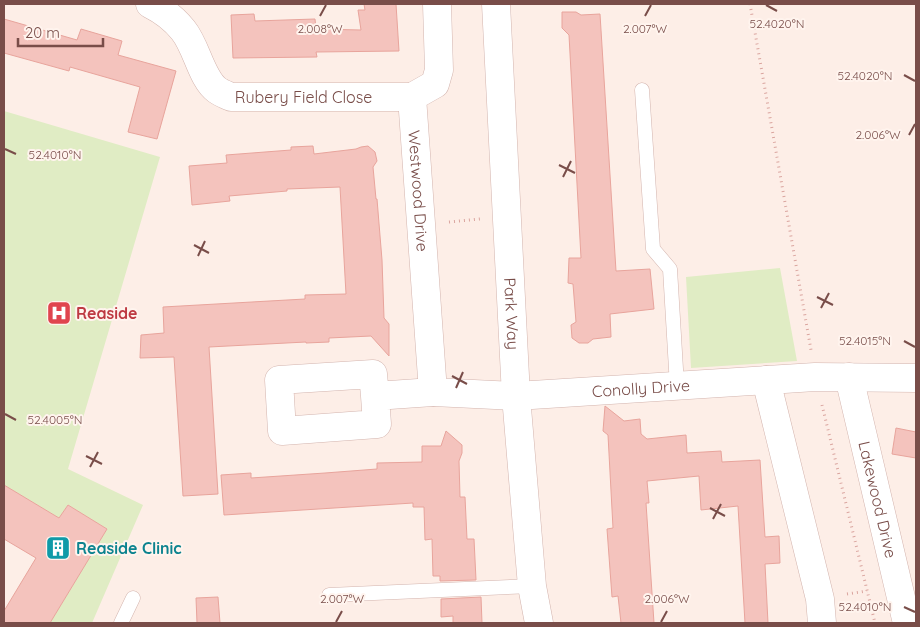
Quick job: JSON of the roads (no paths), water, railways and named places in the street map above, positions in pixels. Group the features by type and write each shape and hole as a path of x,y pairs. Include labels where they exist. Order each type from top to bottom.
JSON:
{"street":[{"name":"Rubery Field Close","path":"150,4 160,9 184,30 198,55 209,81 217,90 231,98 412,97"},
{"path":"412,97 436,84 439,70 437,4"},
{"name":"Park Way","path":"496,4 516,396 532,586 539,623"},
{"name":"Westwood Drive","path":"412,97 433,392"},
{"name":"Conolly Drive","path":"516,396 815,377 916,378"},
{"name":"Lakewood Drive","path":"849,377 907,623"},
{"path":"766,380 820,599 822,623"},
{"path":"375,396 433,392 516,396"}],"lane":[{"path":"642,90 653,249 670,269 678,386"},
{"path":"329,595 532,586"},
{"path":"122,623 133,598"}],"place":[{"name":"Reaside","path":"59,313"},
{"name":"Reaside Clinic","path":"58,548"}]}
